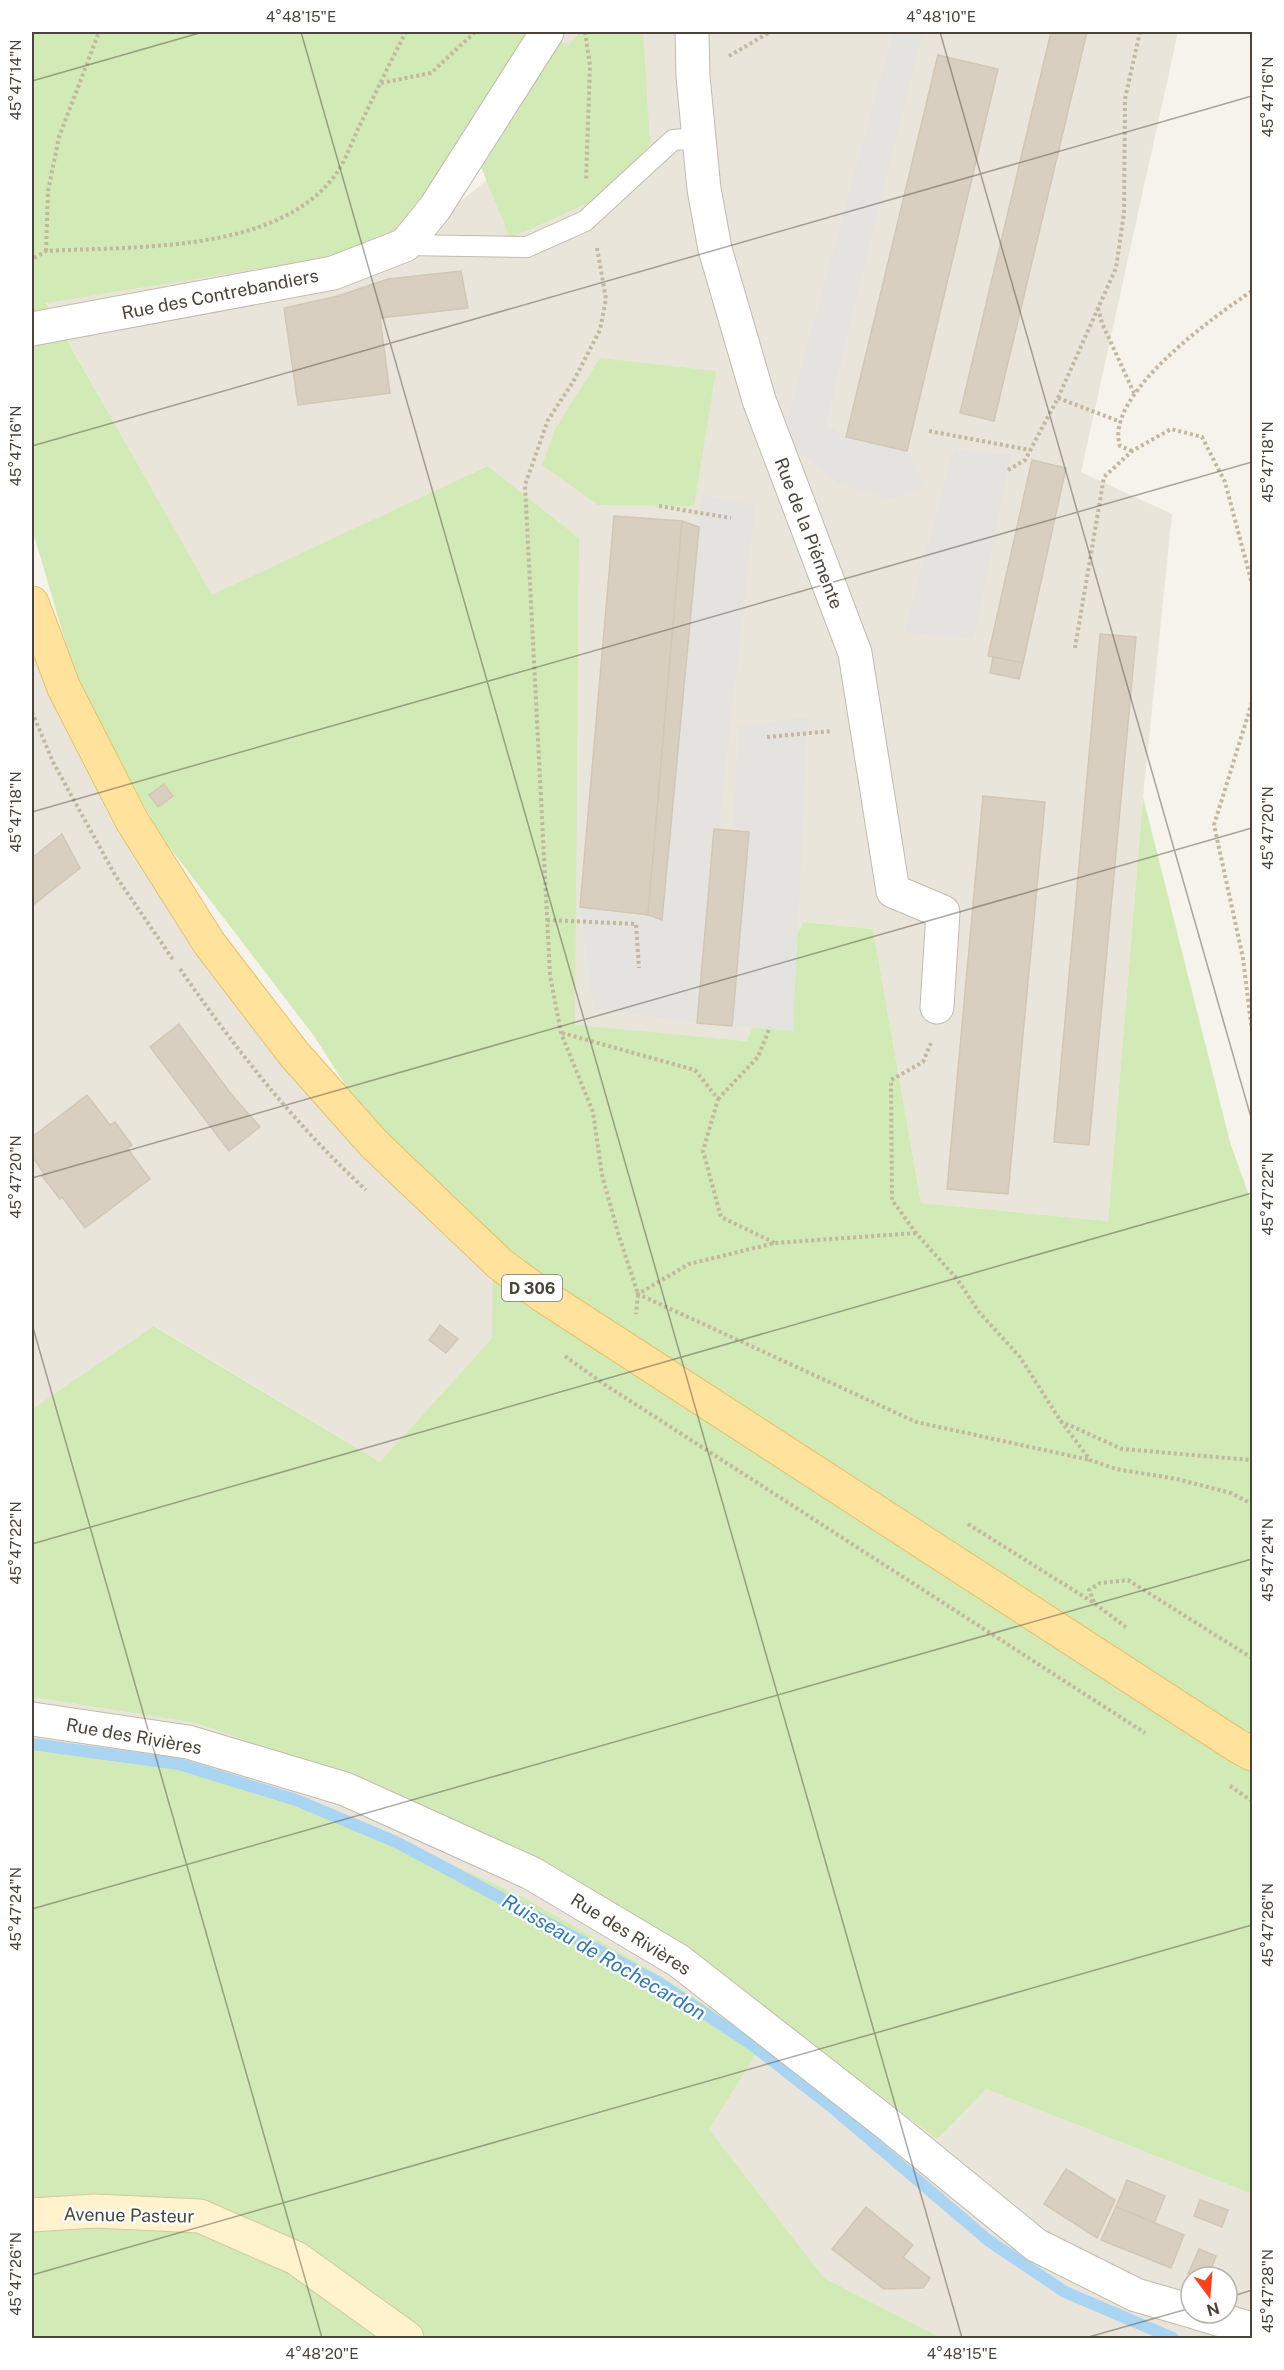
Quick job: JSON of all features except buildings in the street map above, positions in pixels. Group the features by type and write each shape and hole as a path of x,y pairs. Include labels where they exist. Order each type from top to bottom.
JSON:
{"main road":[{"name":"D 306","path":"32,603 64,688 132,821 209,943 294,1054 374,1144 500,1264 552,1302 1252,1754"},
{"name":"Avenue Pasteur","path":"32,2215 95,2211 200,2216 296,2258 407,2338"}],"street":[{"name":"Rue des Contrebandiers","path":"32,329 333,273 405,245 435,208 547,32"},
{"name":"Rue de la Piémente","path":"692,32 704,189 715,249 759,400 855,653 893,891 943,912 937,1007"},
{"name":"Rue des Rivières","path":"32,1719 188,1742 345,1789 531,1873 679,1960 889,2125 1036,2245 1137,2295 1179,2307"}],"lane":[{"name":"Rue des Contrebandiers","path":"405,245 528,247 585,221 673,140 699,138"}],"path":[{"path":"46,251 48,191 59,137 99,32"},
{"path":"34,258 46,251 181,243 240,232 274,222 310,202 336,173 406,32"},
{"path":"380,83 431,73 475,32"},
{"path":"585,32 590,65 585,221 598,251 606,299 600,330 573,382 548,420 525,485 550,975 561,1033 593,1112 602,1175 638,1293 635,1317"},
{"path":"1008,470 1026,460 1058,398 1116,268 1124,213 1125,99 1140,32"},
{"path":"1132,451 1120,446 1118,438 1121,422 1134,393 1163,362 1212,317 1252,291"},
{"path":"1098,307 1102,322 1134,393"},
{"path":"1058,398 1121,422"},
{"path":"1075,648 1104,477 1132,451 1172,429 1202,437 1225,482 1252,584"},
{"path":"929,431 1030,450"},
{"path":"659,506 731,518"},
{"path":"1252,702 1214,825 1243,958 1252,1032"},
{"path":"768,737 867,728"},
{"path":"547,920 636,924 639,968"},
{"path":"937,1007 936,1032 923,1062 891,1080 892,1200 916,1233 957,1279 978,1312 1020,1357 1060,1420 1090,1460"},
{"path":"770,1027 758,1057 718,1099 702,1151 721,1217 775,1243"},
{"path":"561,1033 695,1070 718,1099"},
{"path":"638,1293 689,1264 775,1243 916,1233"},
{"path":"638,1293 916,1422 1090,1460 1116,1469 1177,1479 1231,1493 1252,1504"},
{"path":"1060,1420 1122,1449 1252,1460"},
{"path":"964,1522 1094,1603 1132,1631"},
{"path":"1094,1603 1089,1590 1100,1583 1128,1580 1252,1658"}],"shaded area":[{"path":"536,32 1178,32 1081,472 1172,514 1143,797 1108,1221 921,1203 873,929 803,922 746,1041 574,1026 579,538 488,466 212,596 46,302 408,244 624,68"},
{"path":"893,32 926,32 919,44 826,424 846,437 907,451 925,487 891,499 843,486 782,439"},
{"path":"954,449 1011,455 974,639 904,632"},
{"path":"702,495 755,506 697,1023 594,1008 580,907 662,920"},
{"path":"32,638 196,953 362,1156 507,1285 492,1338 380,1462 155,1326 32,1409"},
{"path":"808,717 793,1031 732,1026 749,832 733,825 739,726"},
{"path":"32,1697 196,1723 357,1780 554,1866 688,1950 986,2089 1252,2194 1252,2338 942,2338 824,2278 709,2129 762,2043 664,1978 525,1898 339,1812 178,1761 32,1750"}],"green space":[{"path":"32,32 536,32 569,45 580,32 643,32 650,145 597,199 510,238 479,162 523,105 405,245 46,303 212,595 488,466 579,538 575,1025 746,1041 803,922 873,929 921,1203 1108,1221 1143,797 1230,1142 1252,1204 1252,2194 986,2089 937,2139 688,1950 554,1866 357,1780 196,1723 32,1697 32,1409 154,1326 380,1462 492,1338 493,1241 376,1133 314,1036 158,832 75,674 32,529"},
{"path":"600,358 716,371 694,506 598,505 542,465 555,429"},
{"path":"32,1750 178,1761 339,1812 525,1898 664,1978 763,2043 709,2129 824,2278 942,2338 32,2338"}],"waterway":[{"name":"Ruisseau de Rochecardon","path":"32,1744 179,1764 296,1800 394,1841 659,1983 754,2046 833,2108 989,2241 1065,2292 1173,2338"}]}
